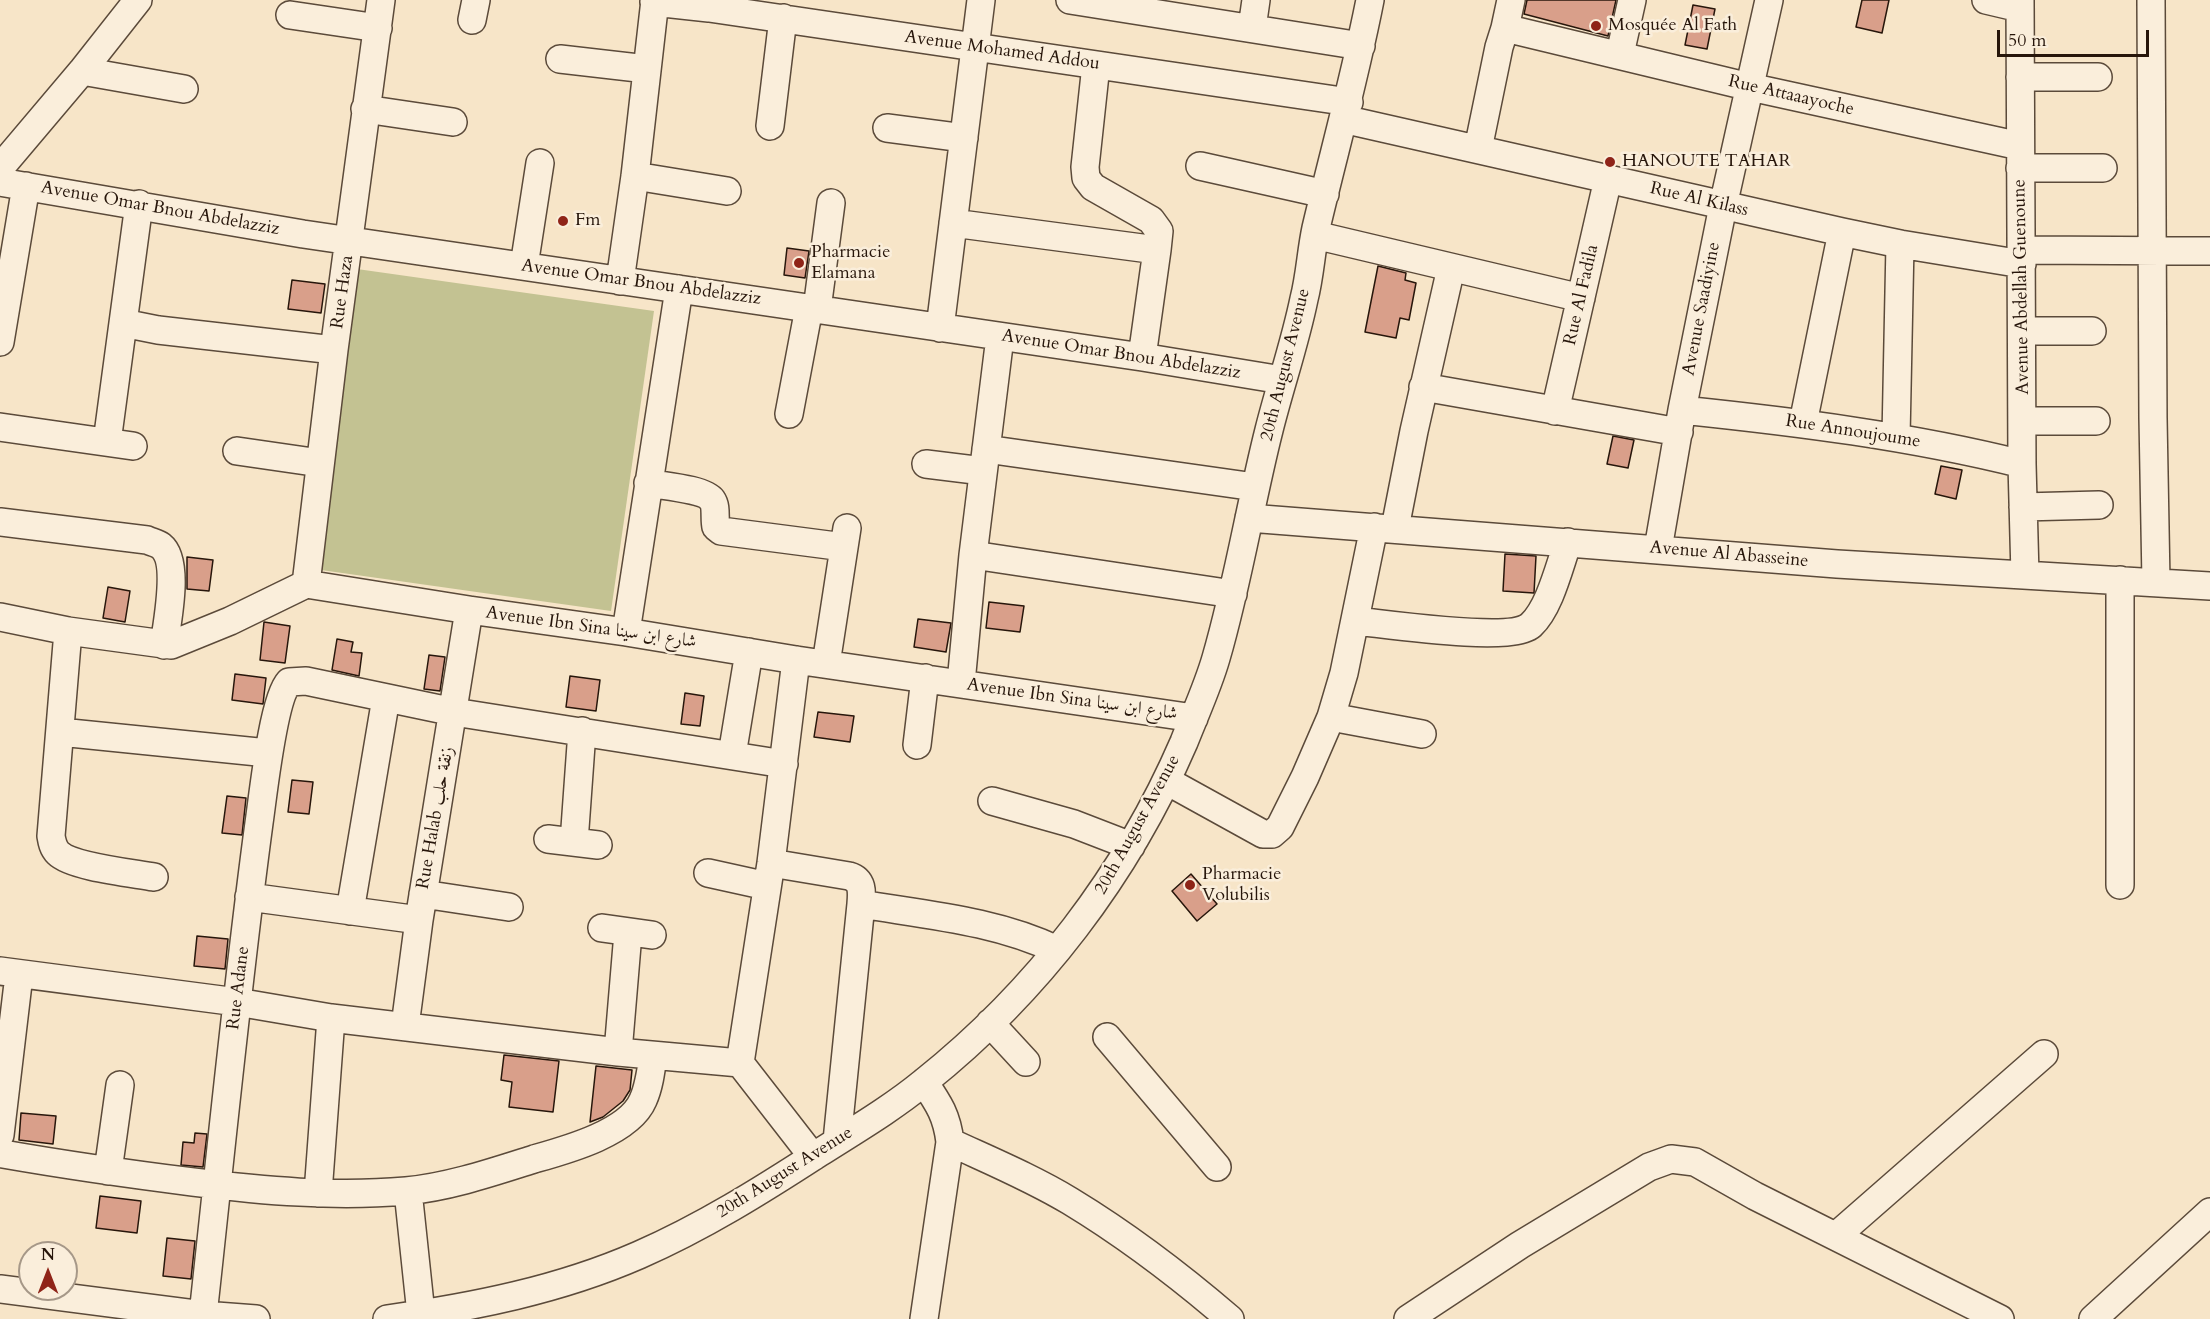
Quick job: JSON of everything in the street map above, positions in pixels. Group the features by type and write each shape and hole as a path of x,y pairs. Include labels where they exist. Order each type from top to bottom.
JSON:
{"street":[{"path":"0,168 138,0"},
{"name":"Rue Haza","path":"306,585 334,350 351,239 365,109 381,0"},
{"path":"940,328 981,0"},
{"path":"1070,0 1164,7 1252,28 1361,46"},
{"path":"1252,28 1256,0"},
{"name":"20th August Avenue","path":"387,1319 505,1298 560,1284 641,1254 754,1196 924,1083 1025,989 1096,901 1131,846 1167,781 1215,661 1233,594 1255,487 1305,298 1315,235 1370,0"},
{"path":"1478,149 1499,47 1512,0"},
{"path":"1620,54 1632,0"},
{"name":"Avenue Saadiyine","path":"1658,549 1723,206 1769,0"},
{"path":"1986,0 2020,4"},
{"path":"2151,0 2156,582"},
{"path":"620,281 635,176 655,1"},
{"name":"Avenue Mohamed Addou","path":"655,1 710,4 783,18 1096,65 1346,110"},
{"name":"Avenue Abdellah Guenoune","path":"2020,4 2022,464 2025,575"},
{"path":"290,15 378,28"},
{"path":"770,126 783,18"},
{"name":"Rue Attaaayoche","path":"1505,28 1620,54 2020,157 2103,168"},
{"path":"560,59 647,69"},
{"path":"1096,65 1085,167 1086,178 1092,188 1151,220 1159,231 1142,357"},
{"path":"82,71 184,89"},
{"path":"2020,77 2097,77"},
{"path":"365,109 453,122"},
{"name":"Rue Al Kilass","path":"1346,110 1478,149 1723,206 1900,244 2022,257 2153,250 2210,251"},
{"path":"887,128 964,138"},
{"path":"524,266 540,163"},
{"path":"1200,166 1325,194"},
{"path":"635,176 726,191"},
{"name":"Rue Al Fadila","path":"1555,411 1608,179"},
{"name":"Avenue Omar Bnou Abdelazziz","path":"0,182 140,204 303,234 351,239 1282,380"},
{"path":"0,342 26,186"},
{"path":"789,414 813,308 831,203"},
{"path":"0,427 120,444 123,323 140,204"},
{"path":"953,223 1157,250"},
{"path":"1803,423 1842,232"},
{"path":"1315,235 1581,298"},
{"path":"1896,437 1900,244"},
{"path":"1167,781 1263,834 1272,834 1280,827 1331,717 1344,673 1355,621 1384,528 1423,387 1451,268"},
{"path":"626,632 679,289"},
{"path":"123,323 158,330 334,350"},
{"path":"2022,331 2092,331"},
{"path":"961,683 973,555 1000,337"},
{"name":"Rue Annoujoume","path":"1423,387 1555,411 1681,421 1803,423 1896,437 2022,464"},
{"path":"2023,420 2096,420"},
{"path":"237,451 320,463"},
{"path":"926,464 984,460 1255,487"},
{"path":"648,483 690,491 710,498 714,504 716,528 721,531 846,538 826,664"},
{"path":"2023,507 2099,505"},
{"name":"Avenue Al Abasseine","path":"1249,518 1837,564 2210,586"},
{"path":"0,522 147,540 162,546 171,570 164,645"},
{"path":"1355,621 1474,632 1519,632 1536,619 1547,601 1568,542"},
{"path":"973,555 1233,594"},
{"path":"2120,580 2120,885"},
{"path":"0,617 68,632 164,645 193,638 306,585"},
{"name":"Avenue Ibn Sina شارع ابن سينا","path":"306,585 1194,718"},
{"name":"Rue Halab زنقة حلب","path":"405,1026 421,907 469,610"},
{"path":"68,632 51,836 57,852 72,862 154,877"},
{"path":"732,755 749,652"},
{"path":"796,660 769,875 740,1063 813,1157"},
{"path":"917,745 925,678"},
{"name":"Rue Adane","path":"202,1315 249,897 268,753 285,686 288,682 306,681 386,698"},
{"path":"351,911 386,698 454,712 784,764"},
{"path":"1331,717 1422,734"},
{"path":"573,842 582,731"},
{"path":"60,732 268,753"},
{"path":"992,801 1074,824 1131,846"},
{"path":"708,873 769,875 831,872 854,878 860,884 861,904 837,1141"},
{"path":"249,897 351,911 421,907 509,907"},
{"path":"861,904 994,927 1032,938 1057,950"},
{"path":"618,1052 627,932"},
{"path":"0,1135 10,973 237,1002 332,1018 653,1056 740,1063"},
{"path":"318,1193 332,1018"},
{"path":"990,1023 1026,1062"},
{"path":"1107,1037 1217,1167"},
{"path":"1836,1236 2044,1054"},
{"path":"0,1151 3,1154 108,1171 283,1192 408,1191 485,1174 560,1151 624,1123 636,1113 643,1101 653,1056"},
{"path":"924,1083 942,1108 948,1123 950,1142 924,1319"},
{"path":"108,1171 120,1084"},
{"path":"950,1142 1026,1177 1070,1201 1148,1254 1230,1319"},
{"path":"1408,1319 1520,1245 1649,1167 1671,1159 1695,1162 1755,1196 2000,1319"},
{"path":"408,1191 421,1314"},
{"path":"2093,1319 2210,1212"},
{"path":"0,1289 43,1307 256,1319"}],"shaded area":[{"path":"357,269 654,311 611,611 314,569"}],"building":[{"name":"Mosquée Al Fath","path":"1527,0 1616,0 1608,36 1524,14"},
{"path":"1862,0 1889,0 1882,33 1856,27"},
{"path":"1693,5 1715,9 1707,49 1685,45"},
{"name":"Pharmacie Elamana","path":"787,248 809,251 805,278 784,275"},
{"path":"1378,266 1406,273 1405,280 1416,283 1409,320 1400,318 1396,338 1365,332"},
{"path":"292,280 325,284 321,313 288,309"},
{"path":"1613,436 1634,440 1628,468 1607,464"},
{"path":"1941,466 1962,470 1956,499 1935,494"},
{"path":"1505,554 1536,556 1534,593 1503,591"},
{"path":"187,557 213,560 209,591 187,589"},
{"path":"108,587 130,591 125,622 103,618"},
{"path":"989,602 1024,606 1020,632 986,628"},
{"path":"918,619 951,623 946,652 914,647"},
{"path":"264,622 290,626 285,663 260,660"},
{"path":"337,639 353,642 351,652 362,653 359,676 332,670"},
{"path":"429,655 445,657 440,691 424,689"},
{"path":"235,674 266,678 263,704 232,700"},
{"path":"570,676 600,680 596,711 566,707"},
{"path":"685,693 704,696 700,726 681,724"},
{"path":"818,712 854,716 850,742 814,737"},
{"path":"292,780 313,782 309,814 288,812"},
{"path":"227,796 246,798 242,835 222,833"},
{"path":"1191,874 1217,904 1197,921 1172,891"},
{"path":"197,936 228,939 225,969 194,966"},
{"path":"504,1055 559,1061 553,1112 509,1107 512,1082 501,1080"},
{"path":"596,1066 632,1070 630,1090 623,1101 603,1117 590,1122"},
{"path":"21,1113 56,1116 53,1144 19,1140"},
{"path":"195,1133 207,1134 203,1167 181,1165 183,1142 194,1143"},
{"path":"100,1196 141,1201 137,1233 96,1228"},
{"path":"167,1238 195,1241 191,1279 163,1276"}],"place":[{"name":"Mosquée Al Fath","path":"1596,26"},
{"name":"HANOUTE TAHAR","path":"1610,162"},
{"name":"Fm","path":"563,221"},
{"name":"Pharmacie Elamana","path":"799,263"},
{"name":"Pharmacie Volubilis","path":"1190,885"}]}
